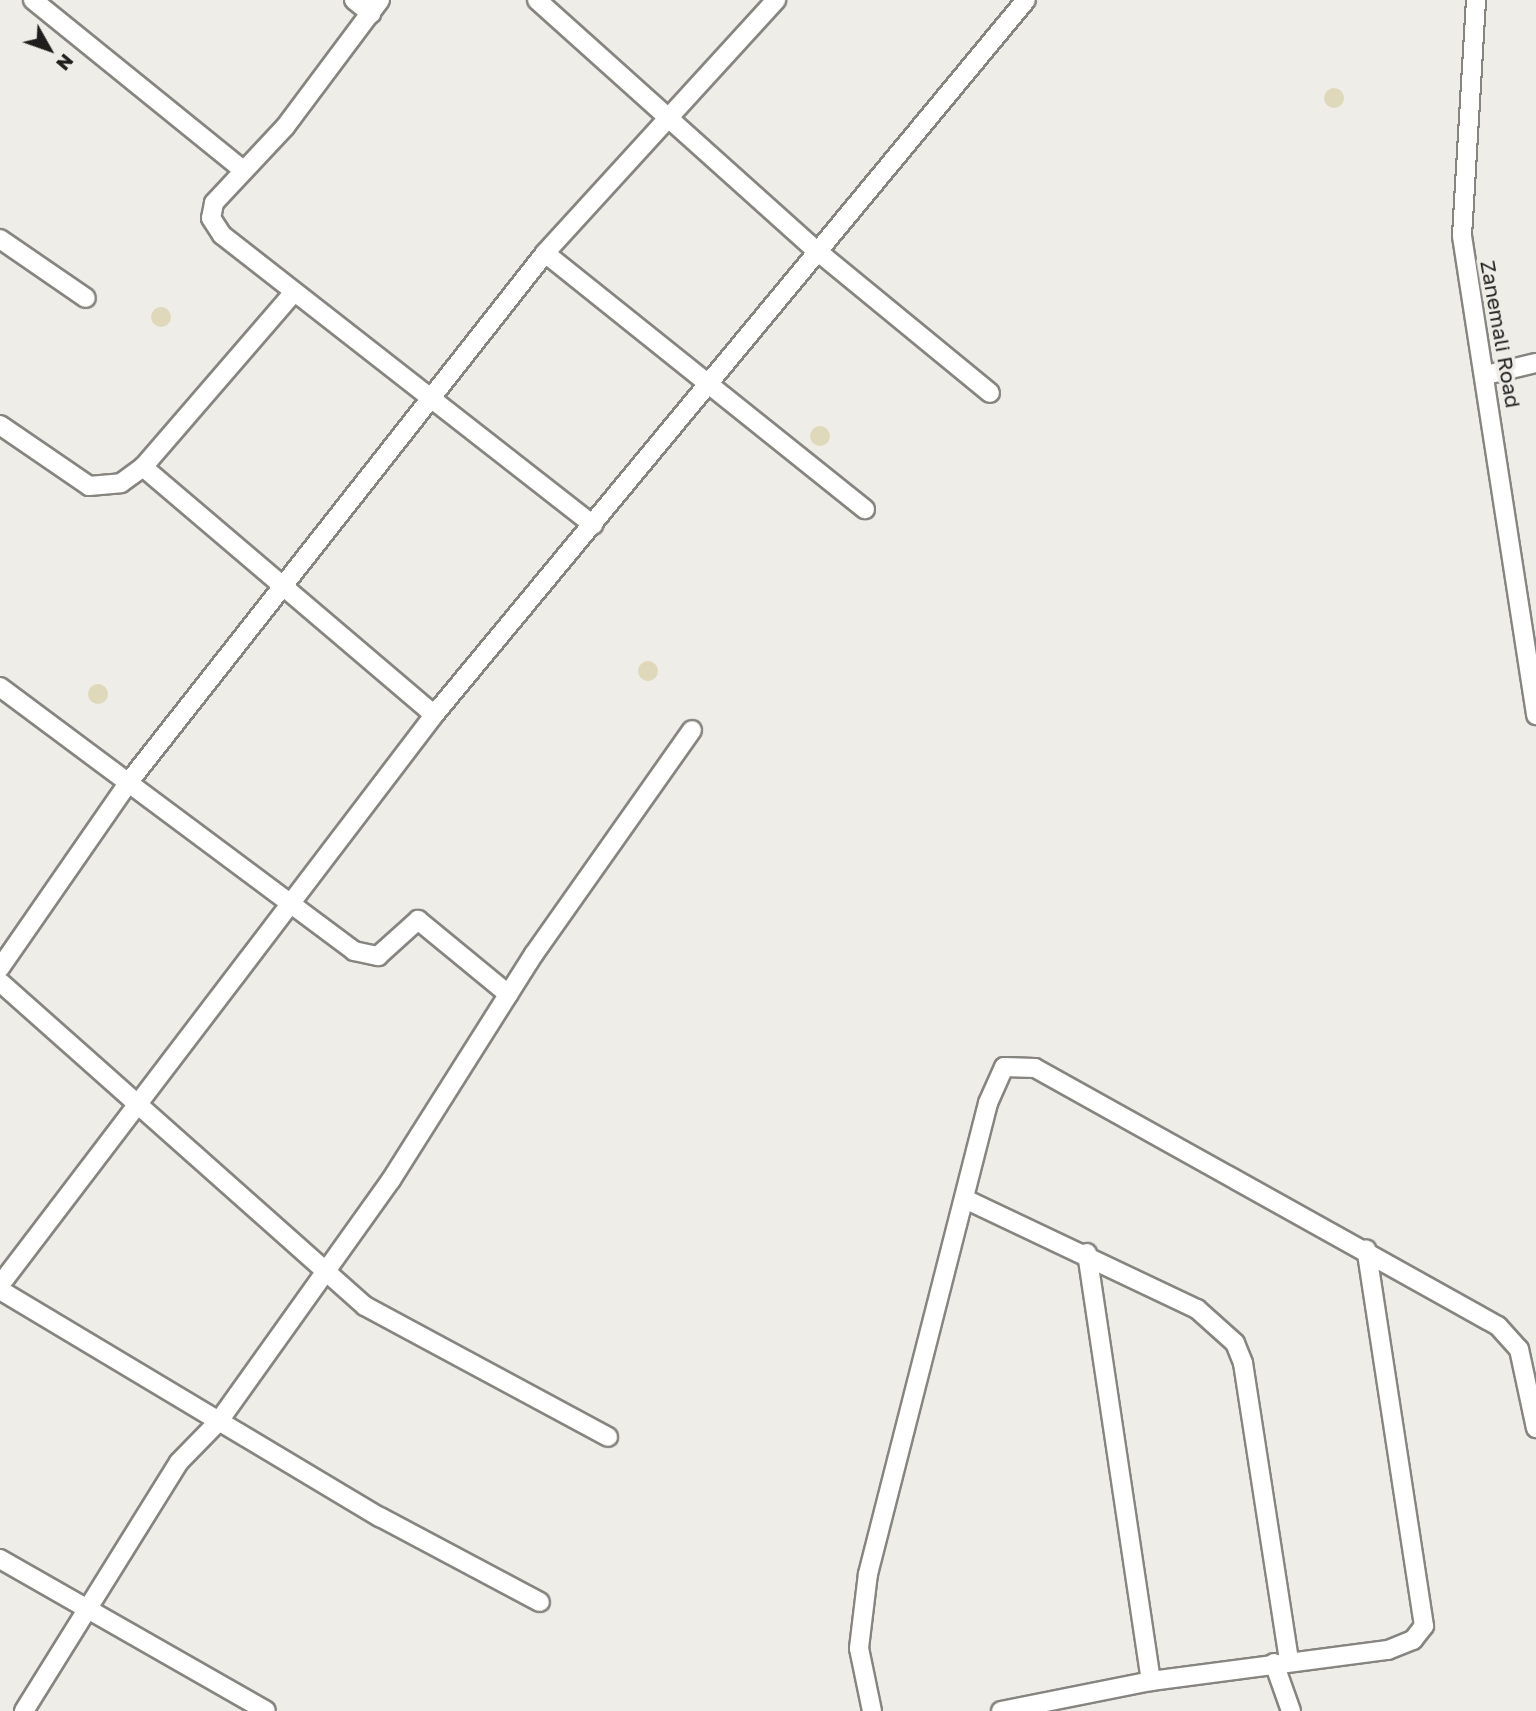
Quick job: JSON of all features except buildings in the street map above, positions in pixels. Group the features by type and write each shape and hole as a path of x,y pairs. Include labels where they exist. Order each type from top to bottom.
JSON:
{"street":[{"path":"33,0 243,170"},
{"path":"354,0 376,7 285,127 214,203 211,218 222,235 593,525"},
{"path":"537,0 816,250 990,393"},
{"path":"0,968 128,783 433,401 545,253 776,0"},
{"path":"0,1285 140,1106 434,715 593,525 816,250 1026,0"},
{"name":"Zanemali Road","path":"1476,0 1462,236 1486,375 1536,715"},
{"path":"0,239 86,298"},
{"path":"545,253 705,385 865,509"},
{"path":"0,425 89,486 121,483 143,467 294,292"},
{"path":"1486,375 1536,363"},
{"path":"143,467 434,715"},
{"path":"0,687 290,906 370,958 418,920 508,994"},
{"path":"24,1711 172,1472 219,1422 325,1273 508,994 692,730"},
{"path":"0,982 325,1273 399,1329 608,1437"},
{"path":"872,1711 859,1648 868,1574 967,1200 995,1080 1017,1063 1366,1249 1486,1319 1519,1349 1536,1429"},
{"path":"967,1200 1087,1253 1197,1309 1235,1343 1243,1363 1281,1662 1291,1711"},
{"path":"1004,1711 1151,1681 1388,1650 1413,1640 1424,1626 1366,1249"},
{"path":"1087,1253 1151,1681"},
{"path":"0,1290 219,1422 540,1602"},
{"path":"0,1559 266,1711"}]}
